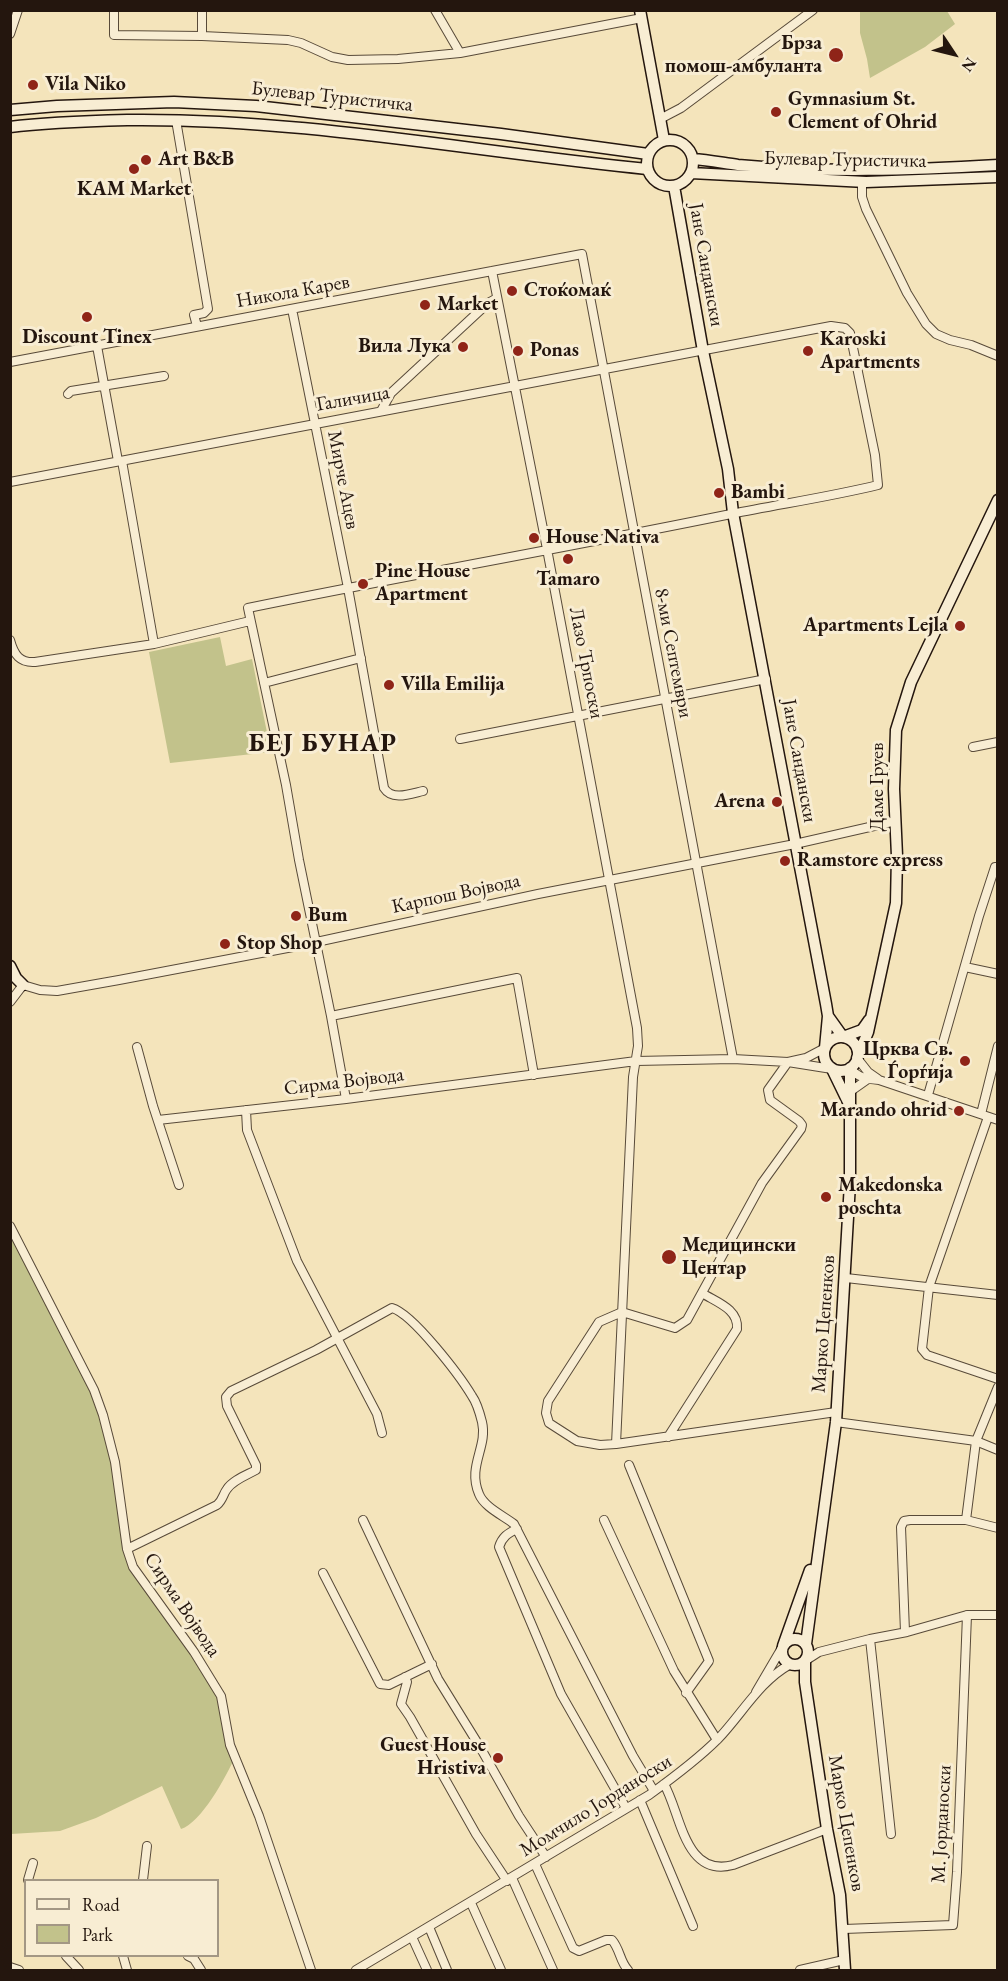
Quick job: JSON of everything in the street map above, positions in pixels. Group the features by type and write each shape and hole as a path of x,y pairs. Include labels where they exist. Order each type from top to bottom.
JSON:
{"street":[{"path":"10,34 18,10"},
{"path":"114,10 114,35 288,40 301,43 332,57 348,60 398,59 460,53 641,14 664,140"},
{"path":"202,10 202,36"},
{"path":"435,10 460,53"},
{"path":"660,119 681,108 813,10"},
{"name":"Булевар Туристичка","path":"10,110 174,102 256,106 501,134 648,154"},
{"path":"176,120 208,309 204,313 194,315 196,326"},
{"name":"Булевар Туристичка","path":"10,127 59,122 176,120 250,123 647,169"},
{"path":"664,140 678,141 686,146 693,159 691,173 687,179 674,186 662,186 654,181 647,169 648,154 652,148 664,140"},
{"name":"Булевар Туристичка","path":"693,159 737,165 823,169 914,169 998,165"},
{"name":"Булевар Туристичка","path":"691,173 862,182 998,177"},
{"path":"862,182 862,197 866,209 907,293 926,324 936,334 998,356"},
{"name":"Јане Сандански","path":"674,186 828,1016 825,1048"},
{"name":"Никола Карев","path":"10,362 582,254"},
{"name":"8-ми Септември","path":"582,254 733,1059"},
{"name":"Лазо Трпоски","path":"492,271 516,386 637,1028 616,1444"},
{"path":"381,411 391,393 488,303 497,298"},
{"name":"Мирче Ацев","path":"292,309 348,588 384,788 393,796 423,791"},
{"name":"Јане Сандански","path":"703,351 831,326 845,328 850,333 852,341 875,454 878,486 733,513"},
{"path":"97,346 154,644"},
{"name":"Галичица","path":"10,482 703,351"},
{"path":"68,394 71,391 164,376"},
{"name":"Даме Груев","path":"857,1058 864,1045 896,903 894,754 896,730 902,706 911,682 998,500"},
{"path":"345,1099 286,785 248,608 733,513"},
{"path":"10,640 12,649 18,658 30,662 154,644 250,621"},
{"path":"264,683 361,658"},
{"path":"460,739 766,679"},
{"path":"973,747 998,742"},
{"name":"Карпош Војвода","path":"23,985 40,990 65,990 315,942 795,844 896,821"},
{"path":"928,1095 996,867"},
{"path":"10,966 15,978 23,985 10,1002"},
{"path":"965,967 998,974"},
{"path":"331,1016 517,978 534,1075"},
{"name":"Јане Сандански","path":"828,1016 843,1037"},
{"path":"869,1020 862,1030 832,1040 825,1048 806,1058 788,1062 768,1090 770,1100 799,1121 802,1125 801,1129 762,1183 687,1320 675,1328 622,1312 599,1322 556,1387 548,1401 546,1413 549,1423 577,1442 600,1445 836,1417 976,1441 998,1450"},
{"path":"843,1037 856,1047 857,1058 868,1072 879,1080"},
{"path":"998,1046 985,1115 928,1287 922,1349 927,1355 998,1379"},
{"path":"137,1047 179,1185"},
{"path":"825,1048 824,1058 832,1069 849,1105"},
{"path":"832,1069 841,1071 850,1068 857,1058"},
{"name":"Сирма Војвода","path":"158,1120 345,1099 636,1061 733,1059 788,1062 832,1069"},
{"path":"850,1068 855,1075 928,1095 998,1120"},
{"path":"849,1105 850,1068"},
{"path":"851,1091 868,1079"},
{"name":"Марко Цепенков","path":"818,1544 836,1417 846,1278 851,1138 849,1105"},
{"path":"246,1110 247,1130 292,1250 377,1414 382,1433"},
{"name":"Сирма Војвода","path":"10,1226 90,1382 104,1415 115,1462 127,1549 133,1567 194,1652 221,1696 230,1745 263,1826 311,1971"},
{"path":"846,1278 998,1295"},
{"path":"668,1437 737,1329 738,1320 734,1313 702,1293"},
{"path":"127,1549 217,1505 232,1484 256,1470 256,1465 227,1406 226,1398 231,1391 286,1365 392,1308 399,1310 411,1320 461,1378 474,1399 483,1423 483,1443 475,1468 478,1492 482,1500 514,1524 517,1529 633,1756 654,1791"},
{"path":"966,1520 976,1441 998,1387"},
{"path":"629,1465 709,1662 686,1692"},
{"path":"363,1520 438,1679 480,1747 498,1782 546,1857"},
{"path":"604,1520 674,1671 717,1740"},
{"path":"905,1632 901,1527 904,1521 966,1520 998,1528"},
{"path":"517,1529 506,1535 499,1547 561,1694 626,1808"},
{"path":"753,1698 783,1646 818,1544"},
{"path":"804,1682 805,1661 811,1648 818,1544"},
{"path":"323,1573 380,1684 389,1685 432,1664"},
{"path":"783,1646 794,1639 803,1641 811,1648 905,1632 967,1615 998,1615"},
{"name":"М. Јорданоски","path":"844,1929 953,1925 967,1615"},
{"path":"870,1639 891,1834"},
{"path":"783,1646 783,1659 792,1665 804,1682"},
{"path":"753,1698 777,1673 805,1661"},
{"path":"405,1677 407,1682 401,1704 476,1834 510,1879 554,1971"},
{"name":"Марко Цепенков","path":"804,1682 827,1829 839,1889 844,1929 845,1966"},
{"name":"Момчило Јорданоски","path":"360,1969 654,1791 688,1767 717,1740 753,1698"},
{"path":"664,1784 692,1853 710,1864 726,1867 733,1865 827,1829"},
{"path":"640,1800 693,1926"},
{"path":"143,1879 147,1846"},
{"path":"29,1879 33,1863"},
{"path":"535,1864 573,1948 579,1951 606,1940 612,1940 622,1964 628,1971"},
{"path":"471,1903 501,1971"},
{"path":"429,1927 447,1971"},
{"path":"412,1937 427,1971"},
{"path":"67,1957 79,1971"},
{"path":"191,1957 201,1971"},
{"path":"10,1966 19,1971"},
{"path":"800,1971 845,1966"}],"green space":[{"path":"860,11 947,11 955,24 925,47 870,78 860,33"},
{"path":"220,637 226,666 252,659 271,752 170,763 149,652"},
{"path":"10,1226 103,1415 133,1567 221,1696 235,1757 205,1809 189,1825 181,1829 162,1786 96,1818 60,1831 11,1834"}],"place":[{"name":"Брза помош-амбуланта","path":"836,55"},
{"name":"Vila Niko","path":"33,85"},
{"name":"Gymnasium St. Clement of Ohrid","path":"776,112"},
{"name":"Art B&B","path":"146,160"},
{"name":"KAM Market","path":"134,169"},
{"name":"Стоќомаќ","path":"512,291"},
{"name":"Market","path":"425,305"},
{"name":"Discount Tinex","path":"87,317"},
{"name":"Вила Лука","path":"463,347"},
{"name":"Ponas","path":"518,351"},
{"name":"Karoski Apartments","path":"808,351"},
{"name":"Bambi","path":"719,493"},
{"name":"House Nativa","path":"534,538"},
{"name":"Tamaro","path":"568,559"},
{"name":"Pine House Apartment","path":"363,584"},
{"name":"Apartments Lejla","path":"960,626"},
{"name":"Villa Emilija","path":"389,685"},
{"name":"Arena","path":"777,802"},
{"name":"Ramstore express","path":"785,861"},
{"name":"Bum","path":"296,916"},
{"name":"Stop Shop","path":"225,944"},
{"name":"Црква Св. Ѓoрѓијa","path":"965,1061"},
{"name":"Marando ohrid","path":"959,1111"},
{"name":"Makedonska poschta","path":"826,1197"},
{"name":"Медицински Центар","path":"669,1257"},
{"name":"Guest House Hristiva","path":"498,1758"}],"district":[{"name":"БЕЈ БУНАР","path":"323,744"}]}
